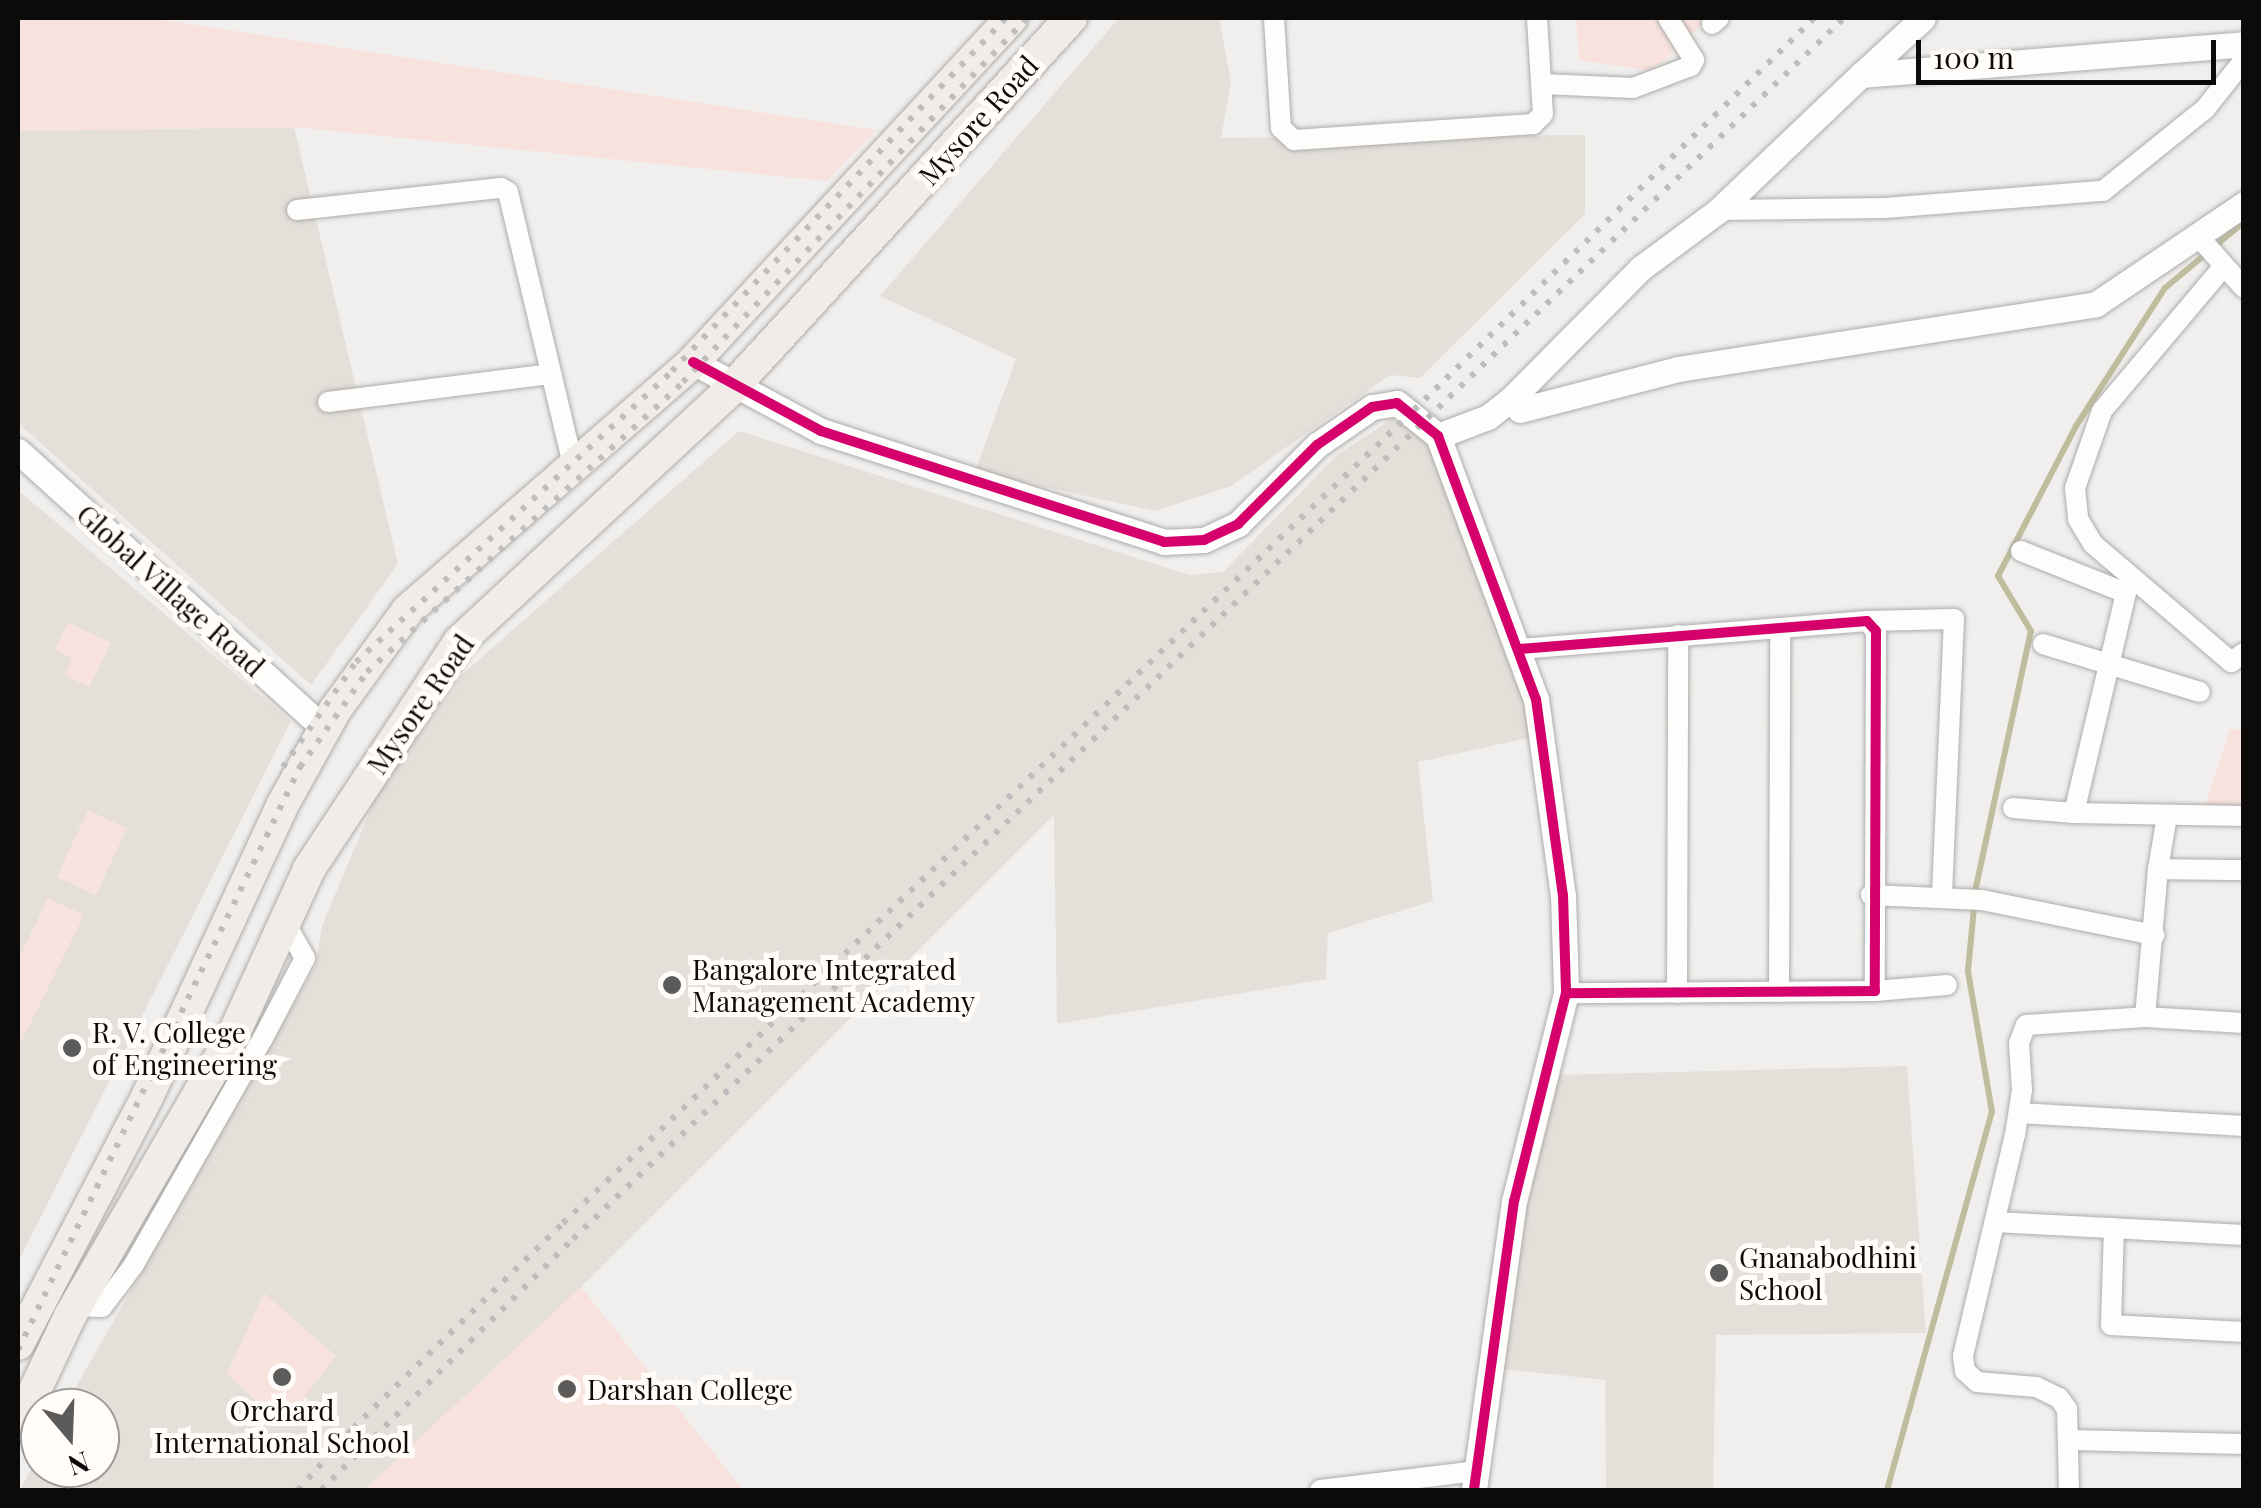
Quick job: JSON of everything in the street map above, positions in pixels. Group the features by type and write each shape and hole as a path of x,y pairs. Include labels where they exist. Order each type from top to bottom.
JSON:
{"highway":[{"name":"Mysore Road","path":"18,1344 148,1094 282,804 325,729 408,610 693,362 1012,18"},
{"name":"Mysore Road","path":"18,1426 76,1306 235,1031 310,869 459,642 732,388 1071,18"}],"street":[{"path":"1274,18 1281,128 1294,140 1532,124 1543,114 1537,18"},
{"path":"1543,84 1633,88 1691,66 1694,60 1668,18"},
{"path":"1438,436 1488,417 1510,400 1641,268 1660,260 1719,210 1923,18"},
{"path":"1861,76 2244,44"},
{"path":"1719,210 1885,208 2103,191 2205,108 2244,60"},
{"path":"297,210 501,188 508,192 574,469"},
{"path":"1520,410 1678,370 2096,304 2202,242 2244,204"},
{"path":"2202,242 2244,302"},
{"path":"1438,436 1462,440 1484,434 1520,410 1651,280 1660,260"},
{"path":"2221,269 2244,288"},
{"path":"2221,269 2102,411 2085,444 2075,488 2078,519 2093,544 2231,662 2244,653"},
{"path":"693,362 732,388 820,431 1164,542 1204,540 1238,524 1317,445 1372,406 1398,403 1414,410 1438,436 1536,698 1560,876 1566,993 1514,1201 1475,1480 1320,1490"},
{"path":"328,402 551,374"},
{"name":"Global Village Road","path":"18,451 325,729"},
{"path":"2022,551 2126,592 2074,813"},
{"path":"1520,648 1868,621 1954,619 1942,898"},
{"path":"1868,621 1876,630 1871,894 1874,992"},
{"path":"1779,992 1780,629"},
{"path":"1677,993 1678,635"},
{"path":"2044,644 2200,692"},
{"path":"2014,808 2244,816"},
{"path":"2146,1017 2158,869 2167,816"},
{"path":"2158,869 2244,870"},
{"path":"1871,894 1974,899 2154,936"},
{"path":"1566,993 1874,992 1947,985"},
{"path":"2068,1490 2068,1409 2059,1398 2036,1387 1977,1382 1964,1371 2019,1113 2019,1043 2026,1025 2146,1017 2244,1023"},
{"path":"2019,1113 2244,1126"},
{"path":"1994,1222 2244,1236"},
{"path":"2114,1228 2111,1325 2244,1332"},
{"path":"2069,1440 2244,1444"}],"shaded area":[{"path":"18,18 151,18 876,130 827,181 294,127 18,131"},
{"path":"1119,18 1219,18 1231,82 1221,138 1585,135 1585,214 1420,378 1390,375 1231,486 1155,511 975,472 1016,359 880,296"},
{"path":"1576,18 1709,18 1652,71 1579,60"},
{"path":"294,127 398,564 311,685 18,423 18,131"},
{"path":"1392,419 1436,440 1538,736 1418,762 1433,901 1328,933 1326,979 1057,1024 1054,815 581,1287 743,1490 20,1490 120,1488 120,1388 75,1388 315,967 322,926 375,799 451,684 739,431 1190,575 1223,572 1337,455"},
{"name":"R. V. College of Engineering","path":"18,490 291,721 18,1262"},
{"path":"68,622 111,643 89,687 64,675 72,658 55,649"},
{"path":"2230,729 2243,730 2243,806 2205,806"},
{"path":"88,810 127,828 96,895 57,877"},
{"path":"48,898 84,915 21,1042 18,960"},
{"name":"Gnanabodhini School","path":"1907,1066 1926,1333 1716,1335 1713,1490 1606,1490 1605,1380 1504,1369 1525,1212 1558,1075"},
{"name":"Darshan College","path":"581,1287 743,1490 364,1490"},
{"path":"264,1293 336,1356 282,1426 227,1374"}],"waterway":[{"path":"1887,1490 1992,1112 1968,971 1976,887 2031,631 1998,576 2076,426 2165,288 2244,222"}],"railway":[{"path":"283,767 356,662 672,371 1006,18"},
{"path":"18,1350 300,767 367,672 683,382 1027,18"},
{"path":"298,1490 353,1428 563,1223 1414,410 1814,18"},
{"path":"321,1490 573,1239 1844,18"}],"cycle path":[{"path":"693,362 821,431 1164,542 1204,540 1238,524 1317,445 1372,407 1397,403 1438,436 1536,699 1563,895 1566,993 1514,1201 1474,1490"},
{"path":"1520,649 1867,621 1876,631 1875,991 1566,993"}],"place":[{"name":"Bangalore Integrated Management Academy","path":"672,985"},
{"name":"R. V. College of Engineering","path":"72,1048"},
{"name":"Gnanabodhini School","path":"1719,1273"},
{"name":"Orchard International School","path":"282,1377"},
{"name":"Darshan College","path":"567,1389"}]}
